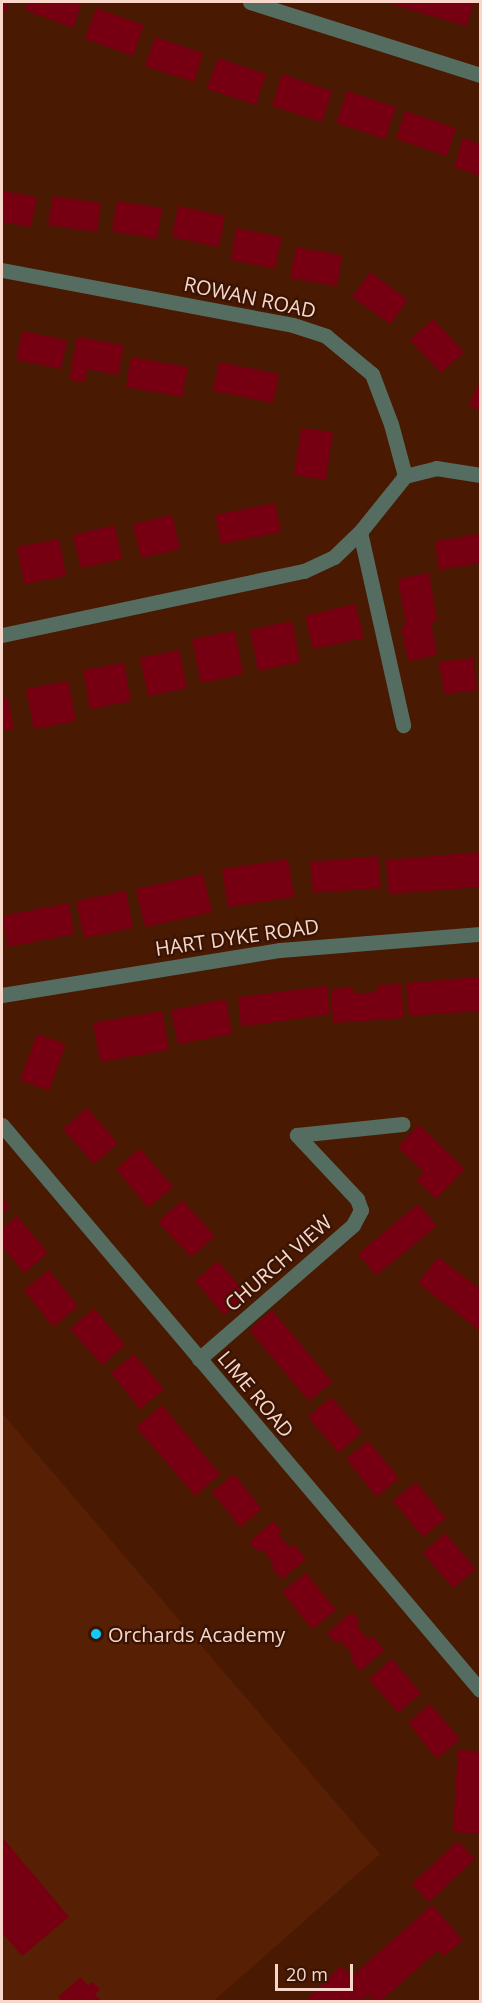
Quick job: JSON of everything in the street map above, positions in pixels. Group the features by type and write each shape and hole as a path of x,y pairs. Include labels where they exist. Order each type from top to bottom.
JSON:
{"street":[{"path":"250,2 480,75"},
{"name":"ROWAN ROAD","path":"2,270 292,325 326,336 372,374 391,424 405,476"},
{"path":"2,635 304,571 334,557 360,532 405,476 436,468 480,475"},
{"path":"360,532 404,725"},
{"name":"HART DYKE ROAD","path":"2,995 280,950 480,934"},
{"name":"CHURCH VIEW","path":"199,1359 353,1225 361,1210 357,1199 297,1135 402,1124"},
{"name":"LIME ROAD","path":"2,1125 480,1690"}],"shaded area":[{"name":"Orchards Academy","path":"2,1413 380,1854 214,2001 2,2001"}],"building":[{"path":"2,2 9,2 5,14 2,12"},
{"path":"28,2 82,2 73,28 25,10"},
{"path":"383,2 474,2 467,26"},
{"path":"96,8 144,25 133,56 85,39"},
{"path":"155,37 203,53 194,82 145,66"},
{"path":"218,58 266,74 256,105 207,89"},
{"path":"282,74 332,91 322,122 272,106"},
{"path":"347,91 396,107 385,139 336,123"},
{"path":"405,111 456,128 447,156 396,139"},
{"path":"463,138 480,144 480,176 454,167"},
{"path":"2,191 37,197 31,227 2,222"},
{"path":"53,196 101,203 97,232 48,225"},
{"path":"117,201 162,208 157,239 112,231"},
{"path":"178,206 225,216 219,247 172,237"},
{"path":"236,228 282,237 275,269 231,260"},
{"path":"296,247 342,255 337,286 290,278"},
{"path":"370,272 408,300 390,324 352,297"},
{"path":"433,319 464,352 441,373 410,340"},
{"path":"22,331 67,340 61,369 16,360"},
{"path":"77,337 124,345 118,375 87,369 85,382 69,380"},
{"path":"131,357 188,367 182,397 126,387"},
{"path":"219,362 279,374 273,403 213,391"},
{"path":"480,381 480,411 469,405"},
{"path":"301,428 333,432 326,480 294,475"},
{"path":"275,503 281,532 221,544 215,515"},
{"path":"172,515 180,549 141,558 133,524"},
{"path":"115,525 122,559 81,568 73,535"},
{"path":"479,534 480,563 439,570 435,541"},
{"path":"59,539 66,576 24,584 17,547"},
{"path":"429,573 437,621 431,622 437,655 408,661 401,627 406,626 398,579"},
{"path":"355,604 364,638 313,649 305,616"},
{"path":"292,621 300,662 258,671 250,630"},
{"path":"235,631 243,674 201,683 192,639"},
{"path":"179,650 187,688 148,696 140,658"},
{"path":"473,658 477,690 444,694 439,662"},
{"path":"124,663 131,701 90,709 83,670"},
{"path":"68,681 76,721 34,729 26,689"},
{"path":"8,698 14,729 2,731 2,699"},
{"path":"480,852 480,887 389,894 386,860"},
{"path":"378,856 381,888 313,893 310,862"},
{"path":"288,859 294,897 228,907 222,869"},
{"path":"203,874 212,912 145,927 136,889"},
{"path":"126,891 133,928 84,938 76,901"},
{"path":"69,903 74,934 8,947 2,916"},
{"path":"480,977 480,1011 409,1016 406,983"},
{"path":"401,984 404,1018 333,1023 331,989 354,987 354,994 377,992 377,985"},
{"path":"327,986 330,1014 241,1027 238,997"},
{"path":"226,999 232,1034 178,1044 171,1010"},
{"path":"162,1011 169,1050 100,1062 93,1023"},
{"path":"37,1034 66,1044 49,1091 20,1080"},
{"path":"87,1108 118,1143 94,1164 63,1129"},
{"path":"419,1125 465,1169 436,1199 416,1180 424,1172 398,1147"},
{"path":"140,1148 173,1187 148,1208 116,1169"},
{"path":"2,1197 10,1207 2,1214"},
{"path":"182,1200 215,1236 191,1257 158,1222"},
{"path":"418,1204 437,1226 376,1275 358,1254"},
{"path":"17,1216 48,1253 24,1273 2,1246 2,1229"},
{"path":"438,1257 480,1289 480,1331 418,1283"},
{"path":"218,1261 247,1295 224,1315 195,1281"},
{"path":"49,1270 78,1306 53,1327 24,1290"},
{"path":"94,1308 125,1345 102,1365 70,1329"},
{"path":"272,1310 332,1382 309,1401 249,1330"},
{"path":"134,1354 164,1389 140,1409 111,1373"},
{"path":"331,1397 362,1432 339,1453 308,1417"},
{"path":"162,1405 220,1474 195,1496 136,1427"},
{"path":"368,1441 399,1478 377,1497 346,1459"},
{"path":"234,1474 262,1509 240,1527 212,1492"},
{"path":"416,1482 446,1518 423,1537 393,1501"},
{"path":"273,1521 282,1531 278,1535 290,1548 294,1544 306,1559 282,1579 271,1567 274,1564 262,1549 258,1552 249,1542"},
{"path":"445,1533 476,1569 453,1588 423,1553"},
{"path":"306,1573 336,1610 312,1629 282,1592"},
{"path":"352,1612 360,1623 356,1626 368,1639 373,1636 384,1650 360,1671 350,1658 353,1655 340,1640 336,1643 327,1633"},
{"path":"392,1659 421,1693 398,1713 369,1679"},
{"path":"430,1704 460,1739 437,1759 408,1723"},
{"path":"458,1750 480,1751 480,1834 453,1832"},
{"path":"2,1837 69,1917 22,1956 4,1935 2,1937"},
{"path":"458,1841 475,1859 429,1902 412,1884"},
{"path":"432,1905 463,1940 444,1956 438,1950 381,2001 375,2001 368,1995 361,2001 305,2001 341,1966 351,1977"},
{"path":"81,1977 88,1986 93,1982 100,1990 95,1994 101,2001 62,2001 58,1997"}],"place":[{"name":"Orchards Academy","path":"96,1634"}]}
